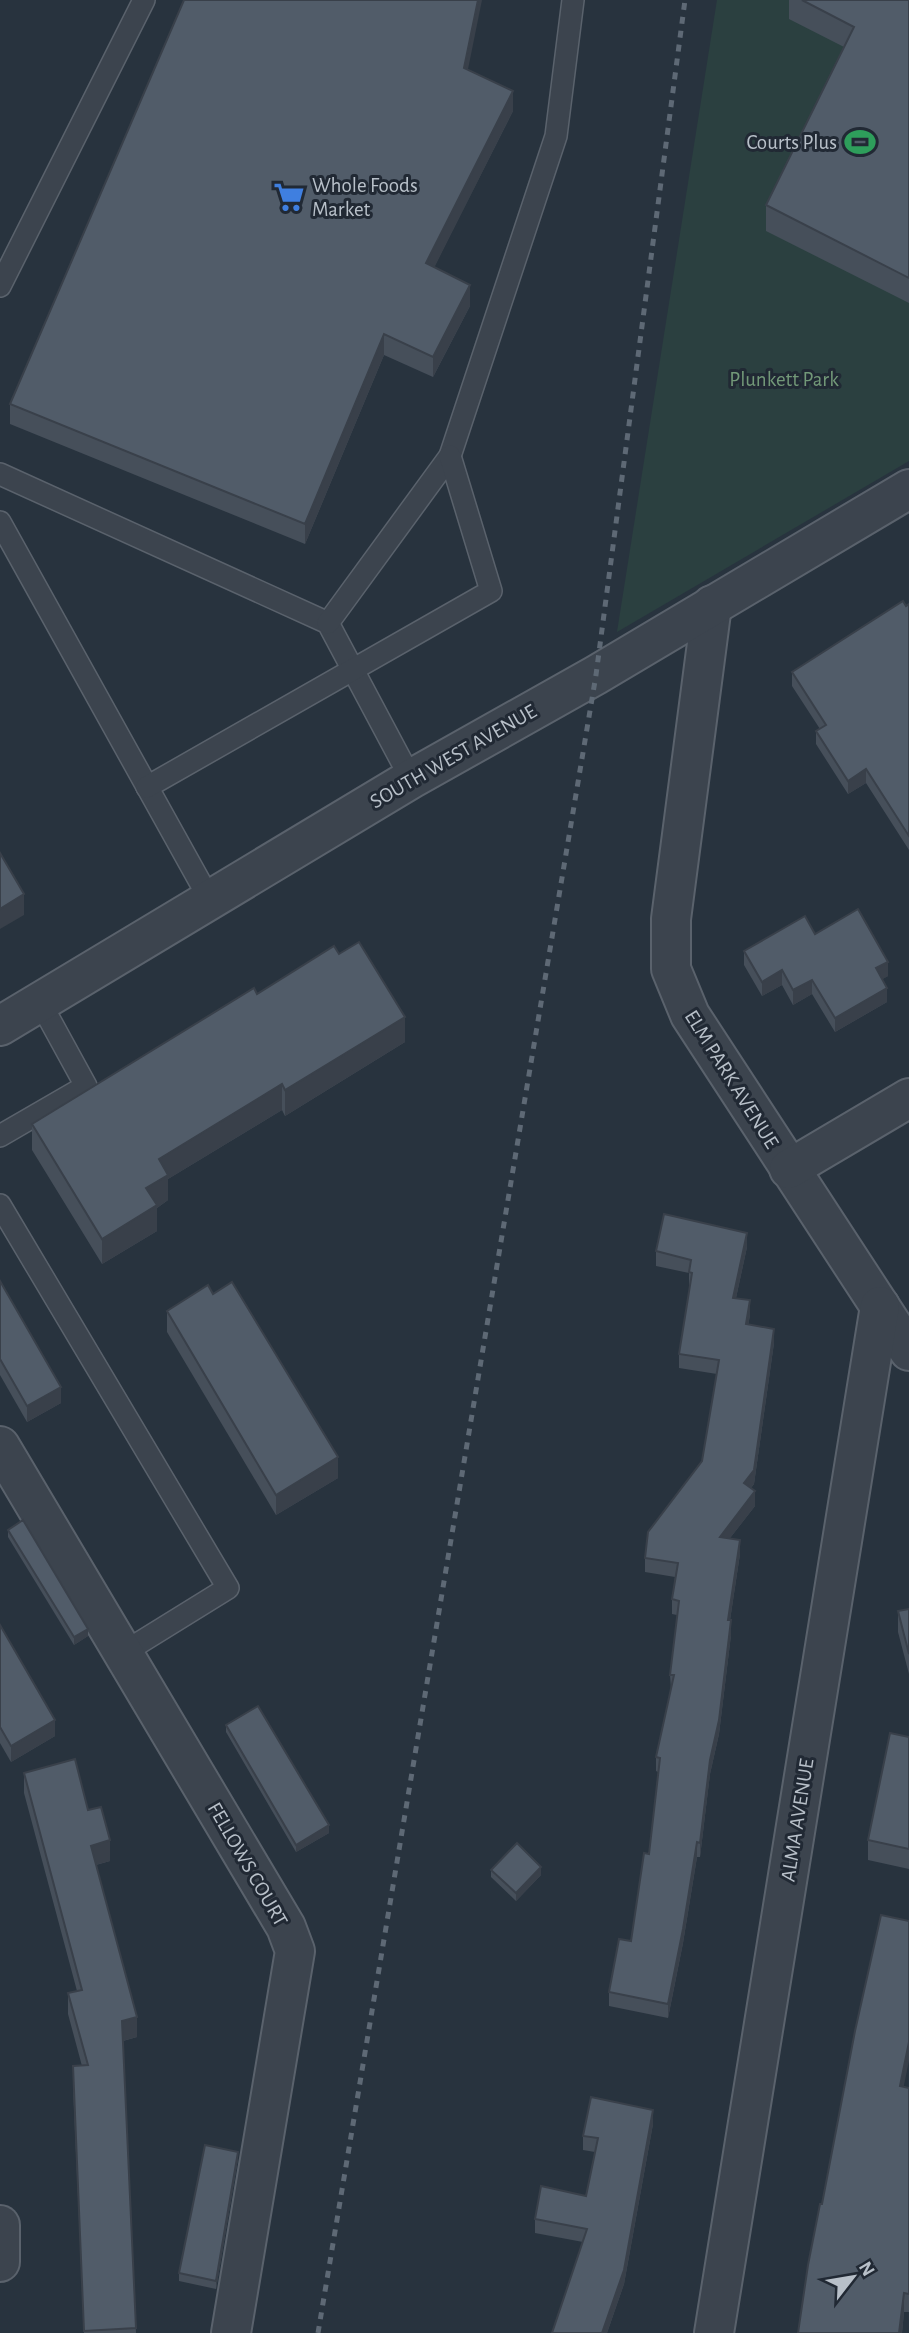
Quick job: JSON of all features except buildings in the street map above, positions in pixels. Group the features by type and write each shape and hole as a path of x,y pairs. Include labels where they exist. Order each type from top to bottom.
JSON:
{"street":[{"name":"SOUTH WEST AVENUE","path":"0,1027 411,779 596,675 909,489"},
{"name":"ELM PARK AVENUE","path":"712,605 671,919 671,969 690,1015 909,1351"},
{"path":"789,1169 909,1098"},
{"name":"ALMA AVENUE","path":"714,2333 880,1306"},
{"name":"FELLOWS COURT","path":"0,1446 286,1927 295,1951 231,2333"},
{"path":"0,2225 0,2262"}],"lane":[{"path":"0,286 144,0"},
{"path":"328,623 450,456 556,136 573,0"},
{"path":"147,788 491,591 450,456"},
{"path":"0,474 328,623 411,779"},
{"path":"0,522 209,900"},
{"path":"0,1136 86,1086 40,1002"},
{"path":"0,1205 228,1588 123,1653"}],"green space":[{"name":"Plunkett Park","path":"717,0 909,0 909,461 617,632"}],"railway":[{"path":"318,2333 596,675 685,0"}],"place":[{"name":"Courts Plus","path":"860,142"},
{"name":"Whole Foods Market","path":"289,197"}]}
